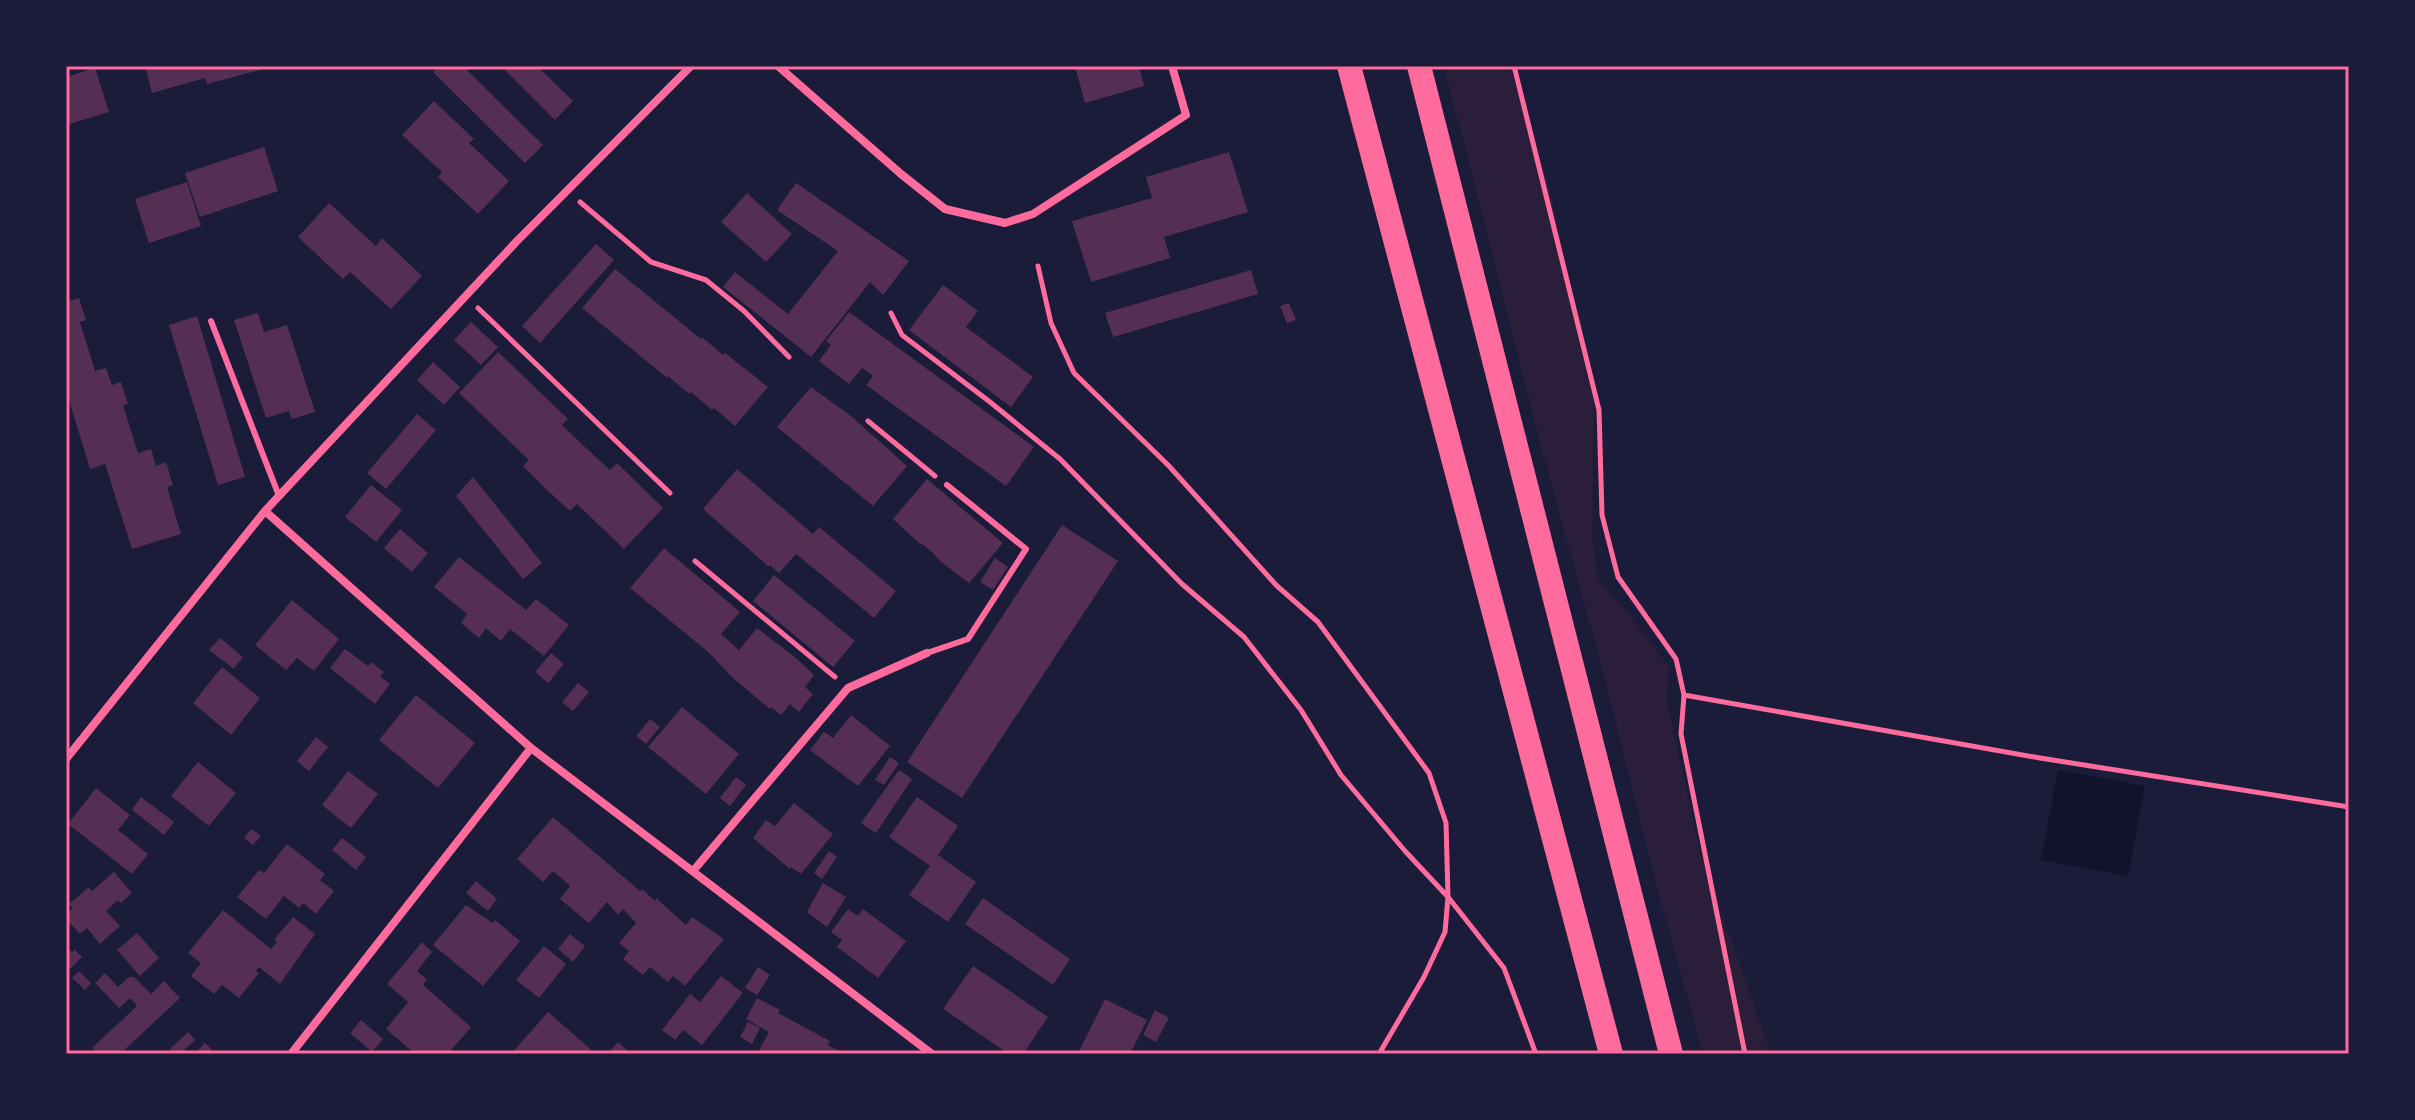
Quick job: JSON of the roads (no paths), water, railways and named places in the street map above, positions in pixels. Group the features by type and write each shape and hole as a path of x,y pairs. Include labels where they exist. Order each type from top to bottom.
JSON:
{"highway":[{"path":"1349,66 1611,1054"},
{"path":"1419,66 1671,1054"}],"street":[{"path":"66,759 265,511 465,296 691,66"},
{"path":"778,66 945,209 1005,223 1033,214 1186,115 1172,66"},
{"path":"265,511 531,748 932,1054"},
{"path":"693,871 848,688 927,653"},
{"path":"291,1054 531,748"}],"lane":[{"path":"211,321 279,496"},
{"path":"927,653 968,639 1026,549 947,485"}]}
